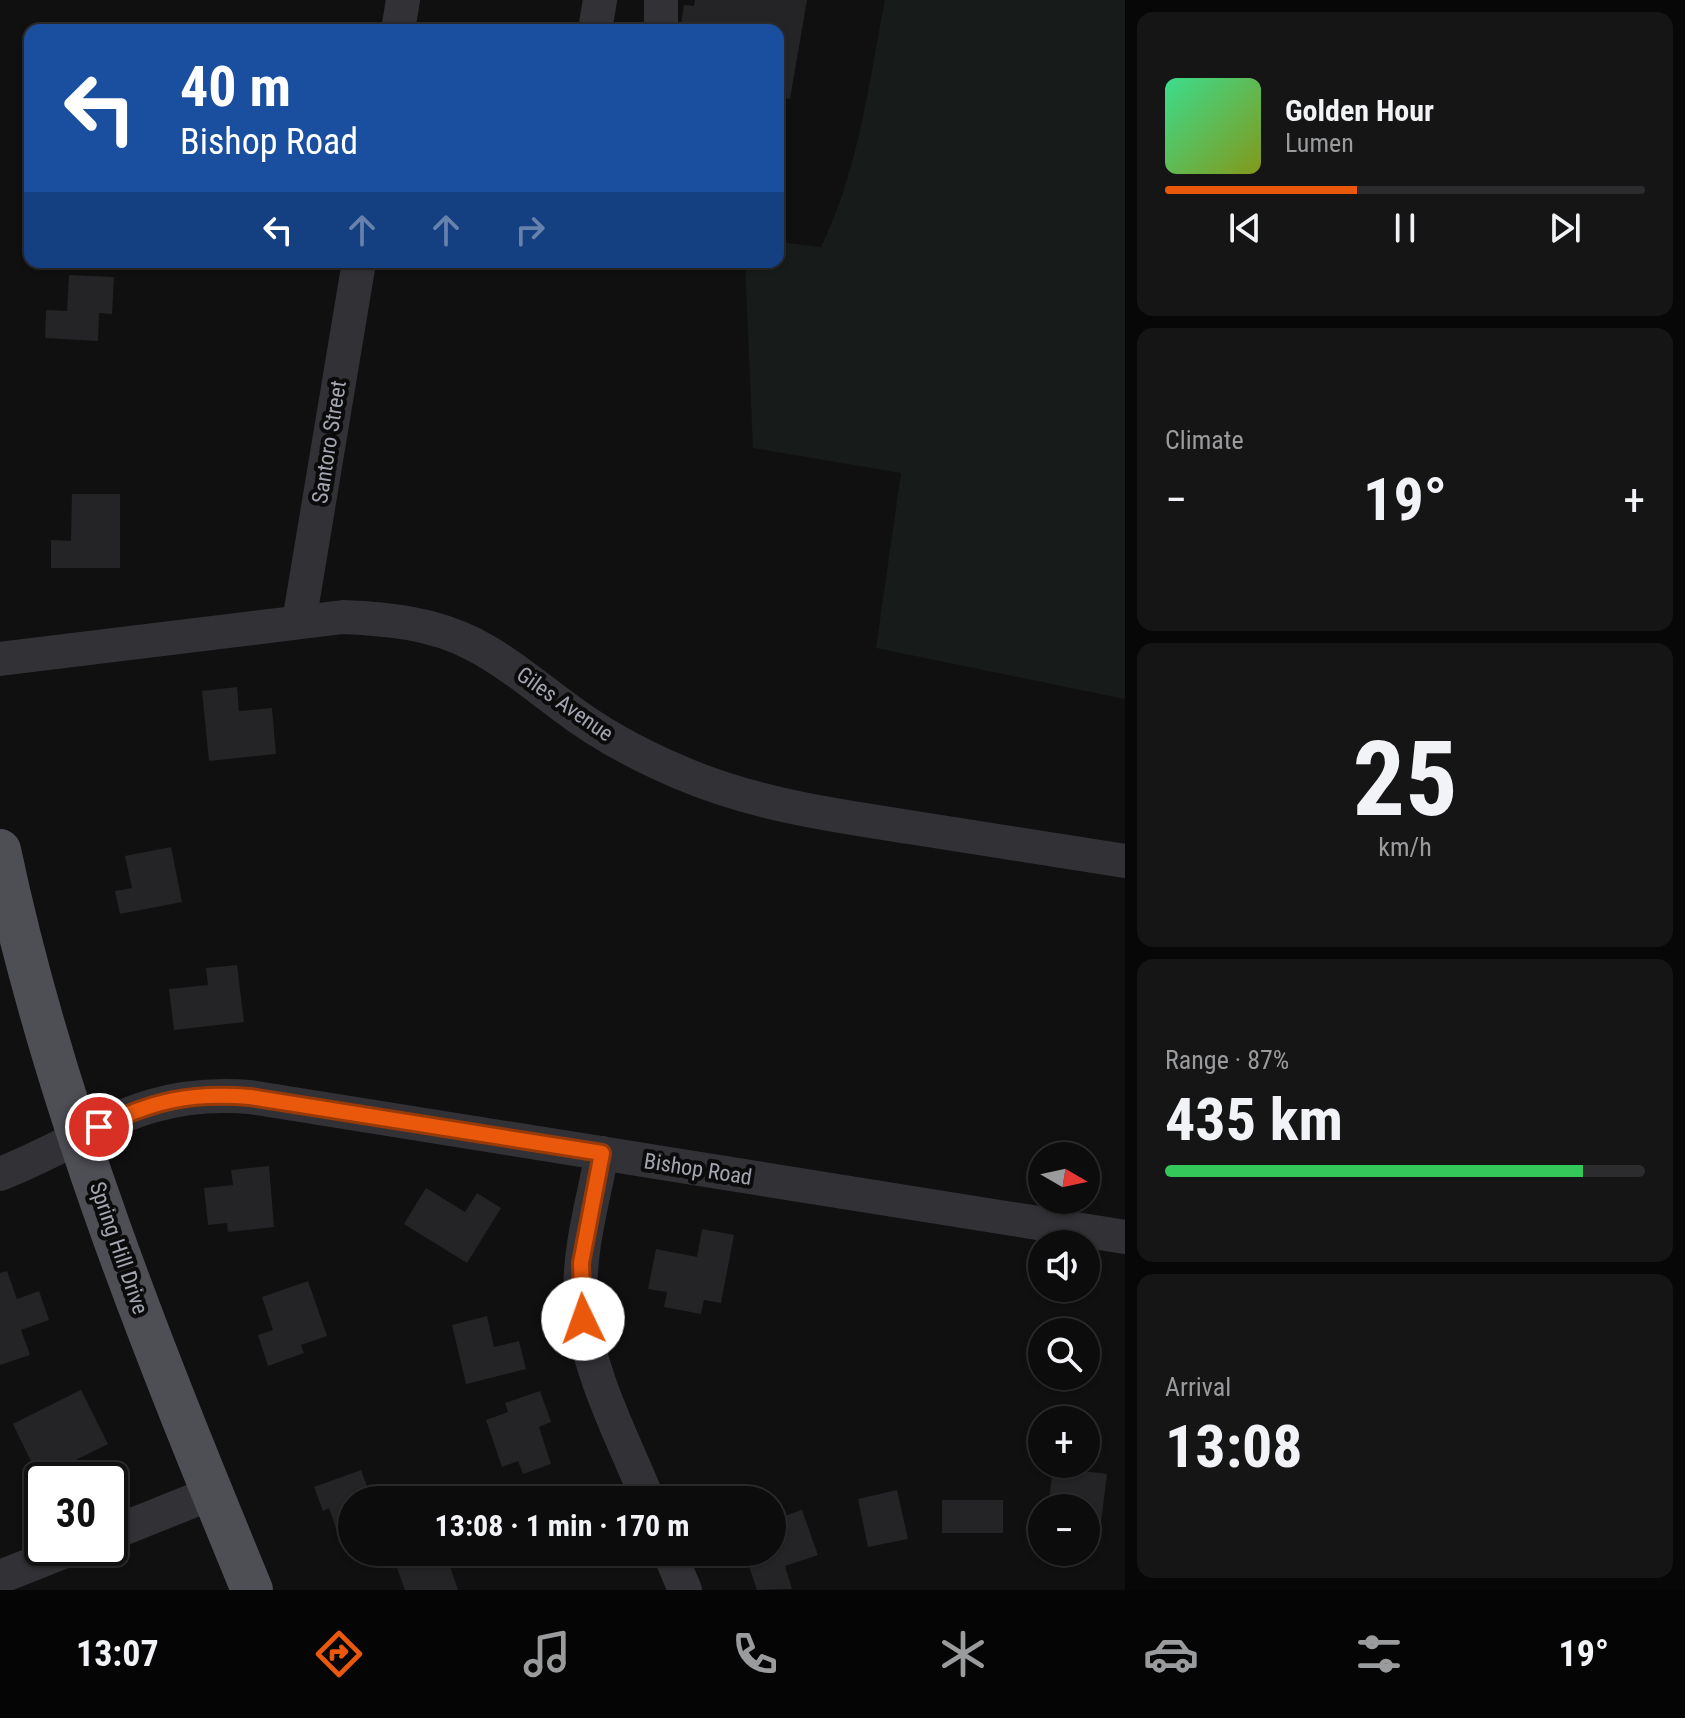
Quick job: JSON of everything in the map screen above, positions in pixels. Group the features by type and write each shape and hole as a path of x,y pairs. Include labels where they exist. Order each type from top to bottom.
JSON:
{"main road":[{"name":"Spring Hill Drive","path":"0,850 48,1048 161,1368 252,1590"}],"street":[{"path":"399,24 403,0"},
{"path":"596,24 600,0"},
{"path":"661,0 661,24"},
{"name":"Santoro Street","path":"299,622 358,268"},
{"name":"Giles Avenue","path":"0,659 343,617 387,619 430,627 471,642 505,661 565,709 623,745 679,772 738,794 799,810 1125,861"},
{"name":"Bishop Road","path":"0,1174 136,1109 173,1098 211,1094 250,1097 1125,1237"},
{"path":"602,1153 581,1263 581,1302 597,1373 642,1486"},
{"path":"128,1527 212,1493"},
{"path":"0,1577 28,1566"},
{"path":"675,1566 685,1590"}],"shaded area":[{"path":"885,0 1125,0 1125,699 876,648 901,473 753,448 745,268 784,268 784,243 821,247 844,188 867,94"}],"building":[{"path":"695,0 807,0 790,99 784,98 784,24 681,24 684,5 694,6"},
{"path":"69,275 114,277 112,314 99,313 98,341 45,338 46,310 67,311"},
{"path":"72,494 120,494 120,568 51,568 51,540 71,541"},
{"path":"237,687 239,711 272,708 276,754 209,761 202,691"},
{"path":"171,847 182,902 120,914 115,891 132,888 125,856"},
{"path":"237,965 244,1022 174,1030 169,989 208,985 206,968"},
{"path":"269,1166 274,1227 228,1232 227,1223 208,1225 204,1188 233,1185 231,1170"},
{"path":"426,1188 465,1212 477,1193 501,1208 467,1263 404,1224"},
{"path":"702,1229 734,1235 721,1303 704,1300 701,1314 664,1307 667,1292 648,1289 656,1249 697,1257"},
{"path":"7,1271 17,1299 39,1291 49,1320 21,1330 30,1355 0,1365 0,1273"},
{"path":"308,1281 327,1336 301,1345 304,1353 268,1366 258,1335 273,1330 262,1297"},
{"path":"487,1316 494,1347 519,1341 526,1369 466,1384 452,1325"},
{"path":"81,1390 108,1444 71,1462 31,1462 13,1424"},
{"path":"540,1391 551,1422 539,1427 551,1464 523,1474 518,1461 502,1467 486,1420 508,1412 505,1403"},
{"path":"361,1470 367,1486 338,1486 338,1534 329,1508 323,1511 314,1487"},
{"path":"1100,1473 1107,1474 1100,1531 1100,1494 1050,1494 1052,1478 1100,1478"},
{"path":"897,1490 908,1539 868,1547 858,1499"},
{"path":"942,1500 1003,1500 1003,1533 942,1533"},
{"path":"802,1510 818,1555 786,1566 786,1515"},
{"path":"396,1566 450,1566 458,1590 405,1590"},
{"path":"749,1566 785,1566 792,1589 757,1590"}],"route":[{"path":"99,1127 136,1109 173,1098 211,1094 250,1097 602,1153 581,1263 583,1319"}]}
